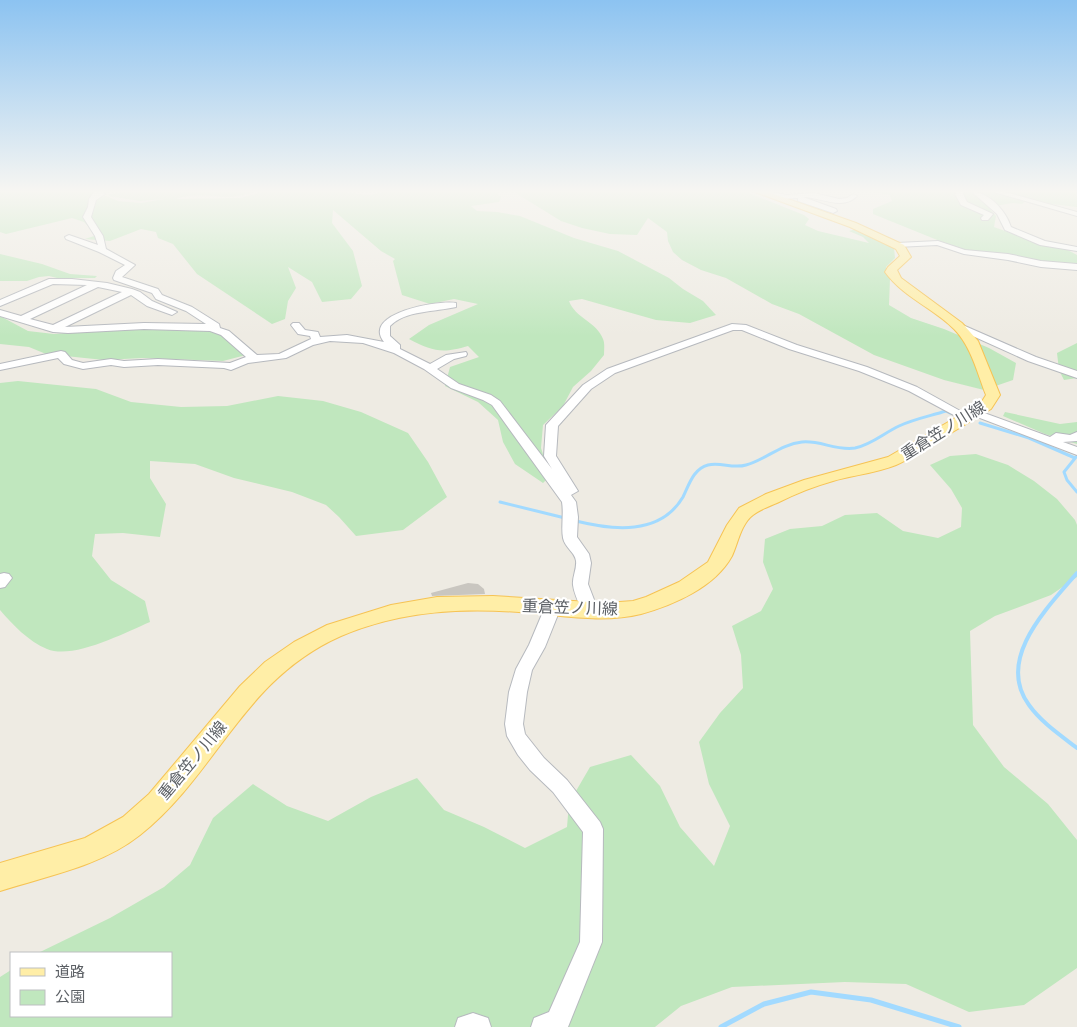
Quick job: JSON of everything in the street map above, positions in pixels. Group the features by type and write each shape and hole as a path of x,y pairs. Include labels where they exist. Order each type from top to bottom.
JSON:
{"main road":[{"path":"886,240 897,245"},
{"name":"重倉笠ノ川線","path":"0,877 80,852 105,842 131,827 172,784 255,683 293,652 325,635 353,624 390,614 448,603 508,604 590,610 635,608 674,594 715,567 744,512 819,480 880,466 972,416 986,406 993,394 973,344 958,326 892,275 892,269 906,257 903,250 897,245"}],"street":[{"path":"76,240 130,264 118,273 117,278 155,290 159,297 189,310 221,330 253,357"},
{"path":"101,240 102,250"},
{"path":"1037,240 1077,249"},
{"path":"897,245 938,243 964,252 1008,257 1041,264 1077,267"},
{"path":"0,303 52,281 98,284 138,295 148,303 178,314 199,326"},
{"path":"21,320 98,284"},
{"path":"0,292 19,295"},
{"path":"53,329 129,292"},
{"path":"402,353 382,335 388,322 405,314 436,306 453,305"},
{"path":"0,313 53,329 199,326 221,330"},
{"path":"296,325 302,332 314,334 317,341"},
{"path":"958,326 1032,359 1077,375"},
{"path":"569,502 574,496 550,456 552,425 587,387 611,371 732,327 743,327 793,347 863,369 914,389 972,416 1075,450"},
{"path":"0,367 61,354 68,362 84,366 104,363 158,362 225,365 231,367 253,357 282,356 317,341 351,338 395,349 457,388 491,399 496,403 569,502 572,543 582,554 584,563 580,584 590,610"},
{"path":"429,369 450,356 462,354"},
{"path":"972,416 997,417 1061,439 1072,439 1077,436"},
{"path":"543,1027 558,1021 592,942 593,829 560,786 537,764 525,749 516,736 514,724 518,692 524,669 537,648 553,607"},
{"path":"467,1027 474,1025 480,1027"}],"green space":[{"path":"163,240 345,240 353,251 362,286 351,299 322,302 312,282 288,267 296,288 288,301 285,319 272,324 197,274 173,244"},
{"path":"368,240 581,240 618,251 669,278 703,301 716,315 690,323 656,320 582,299 569,301 576,312 600,333 604,342 604,355 591,371 573,387 563,406 543,425 541,448 550,476 543,483 515,464 503,442 498,420 478,402 445,386 450,367 479,357 468,346 451,350 437,350 409,339 429,325 478,304 454,299 430,304 402,295 393,261 395,259 381,251"},
{"path":"856,240 869,243 866,240 878,240 894,248 895,258 886,267 890,279 889,305 911,318 944,329 989,348 1016,363 1013,380 984,390 944,380 874,355 799,314 772,304 726,278 701,270 682,260 673,252 668,241"},
{"path":"937,240 1029,240 1064,248 1077,255 1077,267 962,250"},
{"path":"0,254 42,264 70,274 97,276 95,278 57,278 49,276 27,281 0,281"},
{"path":"0,316 28,331 54,334 137,328 207,330 221,334 246,355 223,361 143,358 104,360 46,354 29,347 0,344"},
{"path":"1077,343 1077,378 1064,380 1059,370 1057,353"},
{"path":"18,381 96,389 131,402 181,407 227,406 278,396 323,401 361,412 408,433 428,462 447,497 403,530 356,536 326,505 292,492 234,478 195,464 150,461 150,478 166,504 160,537 123,533 95,534 92,556 111,580 145,601 150,622 84,648 70,651 47,649 27,637 0,610 0,383"},
{"path":"1005,412 1060,424 1077,422 1077,444 1045,434 1003,416"},
{"path":"976,454 1008,465 1034,481 1057,499 1077,525 1077,577 1051,595 995,616 970,631 973,725 1004,767 1048,804 1077,840 1077,968 1024,1005 969,1012 906,984 845,982 732,987 681,1006 655,1027 0,1027 0,977 10,971 10,1017 172,1017 172,952 40,952 110,918 164,887 190,865 213,818 253,784 287,806 328,821 371,797 417,778 444,810 484,827 525,848 567,827 569,803 590,767 631,755 660,786 680,827 714,866 730,826 709,784 699,742 720,713 743,688 741,655 732,626 761,611 773,589 763,562 765,539 790,529 822,526 845,515 877,513 903,531 938,538 961,527 962,508 951,489 930,465 950,456"}],"building":[{"path":"468,583 478,584 484,589 485,594 432,596 431,593"}],"waterway":[{"path":"576,521 620,528 649,524 673,510 683,497 695,474 708,465 746,465 794,443 802,442 848,449 855,448 867,444 910,421 946,411 950,413"},
{"path":"980,423 1029,438 1075,458"},
{"path":"1076,457 1064,472 1067,480 1077,492"},
{"path":"500,502 565,518"},
{"path":"1077,573 1052,602 1029,634 1018,670 1020,688 1029,705 1045,723 1077,748"},
{"path":"721,1027 764,1004 811,992 871,1000 959,1027"}]}
